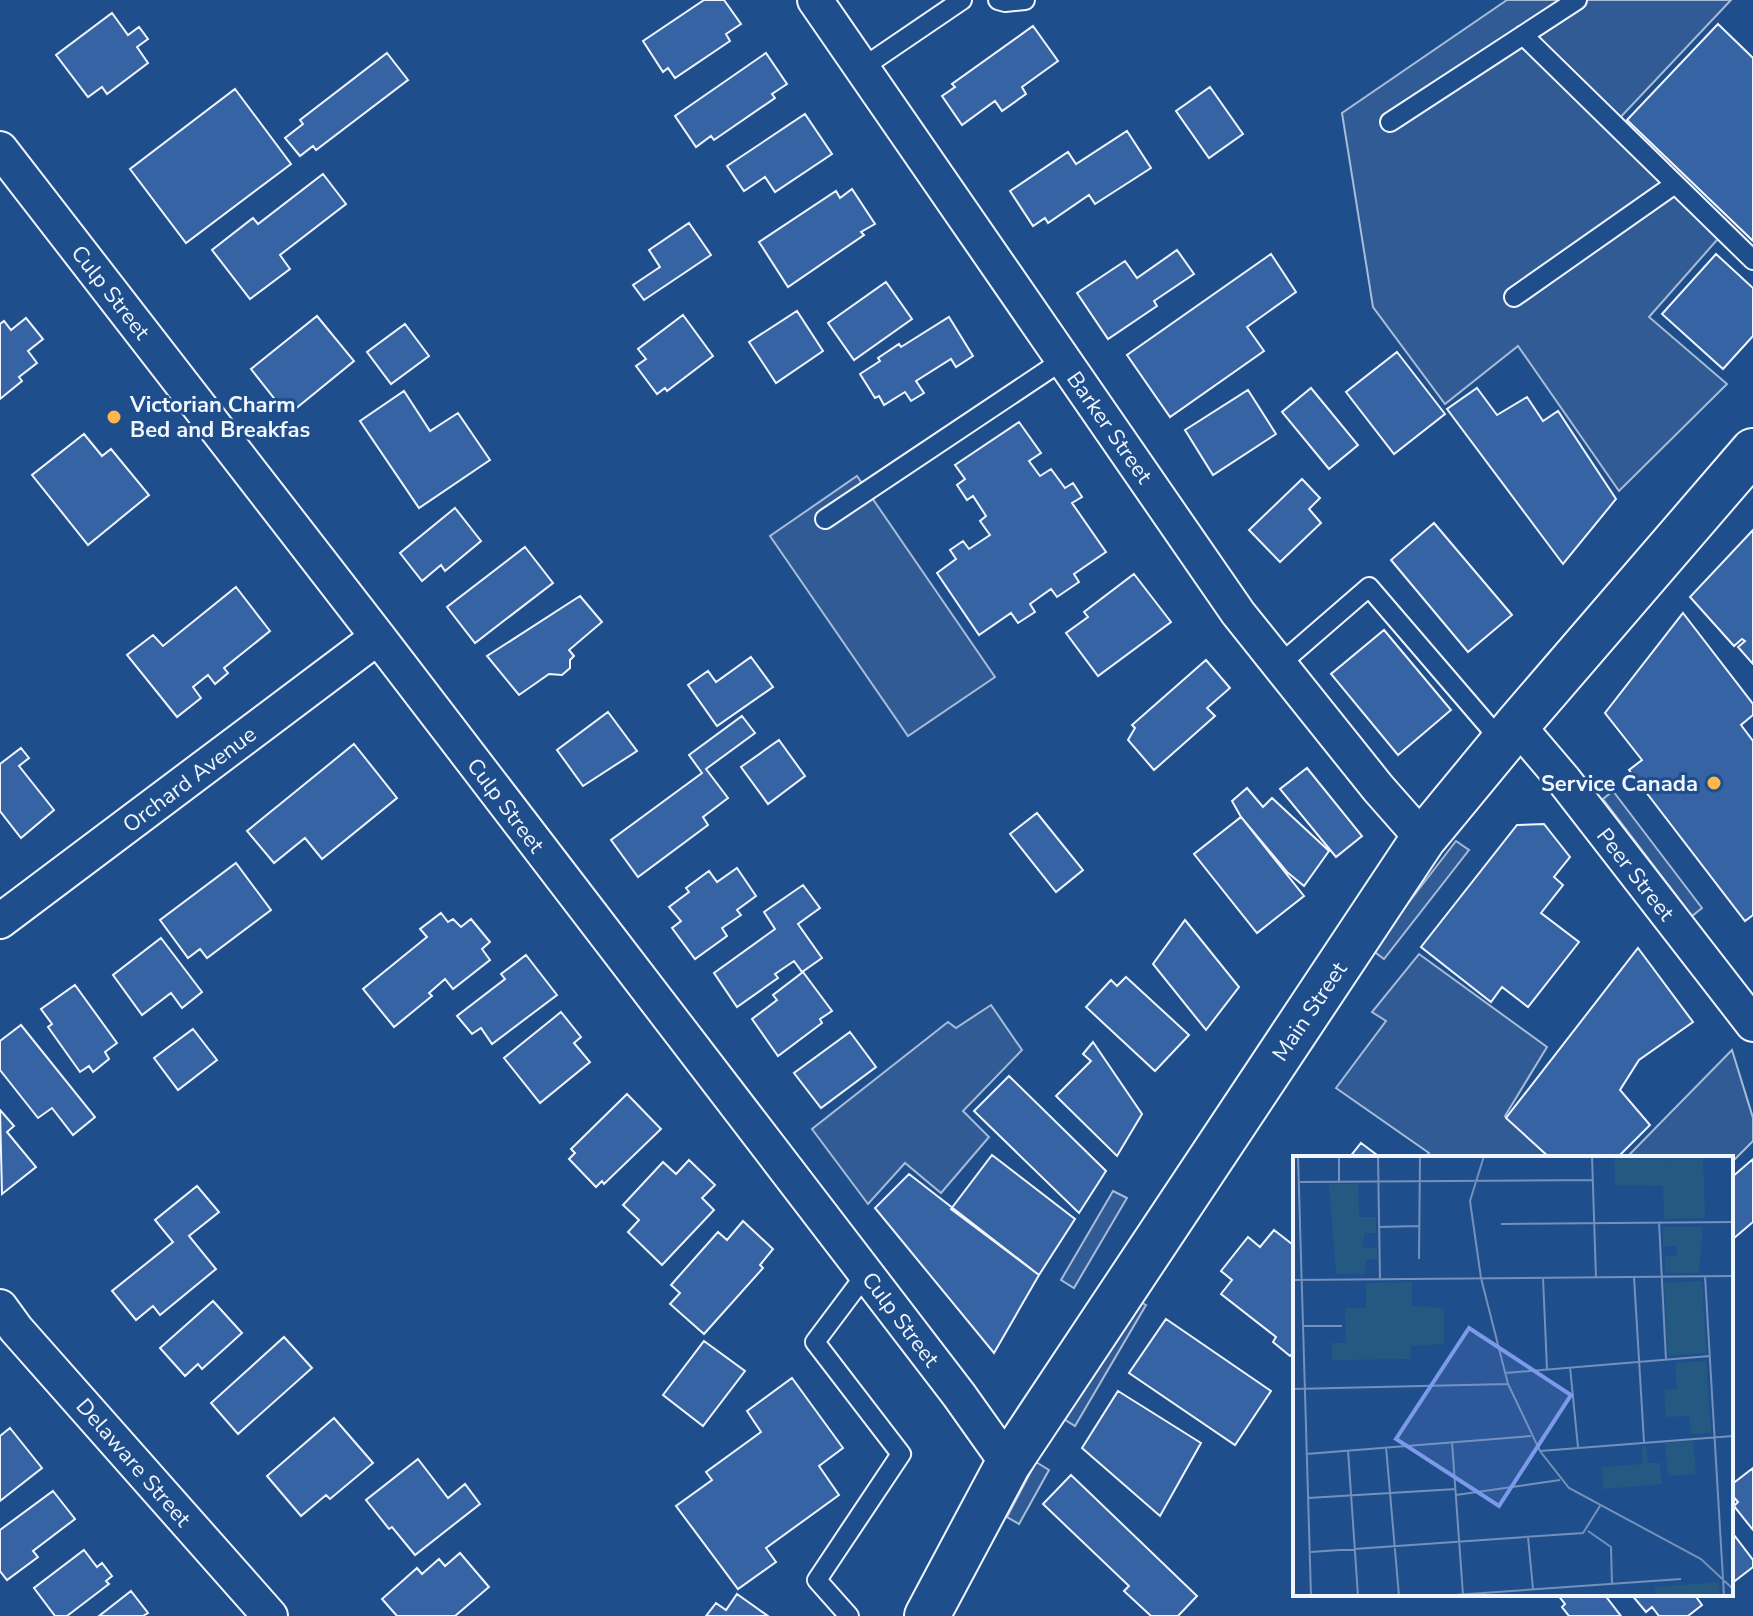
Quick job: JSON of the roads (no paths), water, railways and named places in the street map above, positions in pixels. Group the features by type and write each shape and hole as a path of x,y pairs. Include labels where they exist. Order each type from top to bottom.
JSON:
{"street":[{"name":"Barker Street","path":"815,0 1238,613 1378,788 1423,839"},
{"name":"Culp Street","path":"0,149 378,637 1008,1464"},
{"name":"Main Street","path":"927,1616 1008,1464 1423,839 1753,451"},
{"name":"Orchard Avenue","path":"0,921 378,637"},
{"name":"Peer Street","path":"1510,734 1573,791 1753,1024"},
{"name":"Delaware Street","path":"0,1307 16,1329 270,1616"}],"lane":[{"path":"862,68 962,0"},
{"path":"998,0 1025,0"},
{"path":"1390,122 1577,0"},
{"path":"1523,35 1753,260"},
{"path":"1514,297 1675,184"},
{"path":"825,519 1063,360"},
{"path":"1279,665 1369,587 1510,734"},
{"path":"849,1616 817,1580 901,1454 815,1342 866,1274"}],"place":[{"name":"Victorian Charm Bed and Breakfas","path":"114,417"},
{"name":"Service Canada","path":"1714,783"}]}
